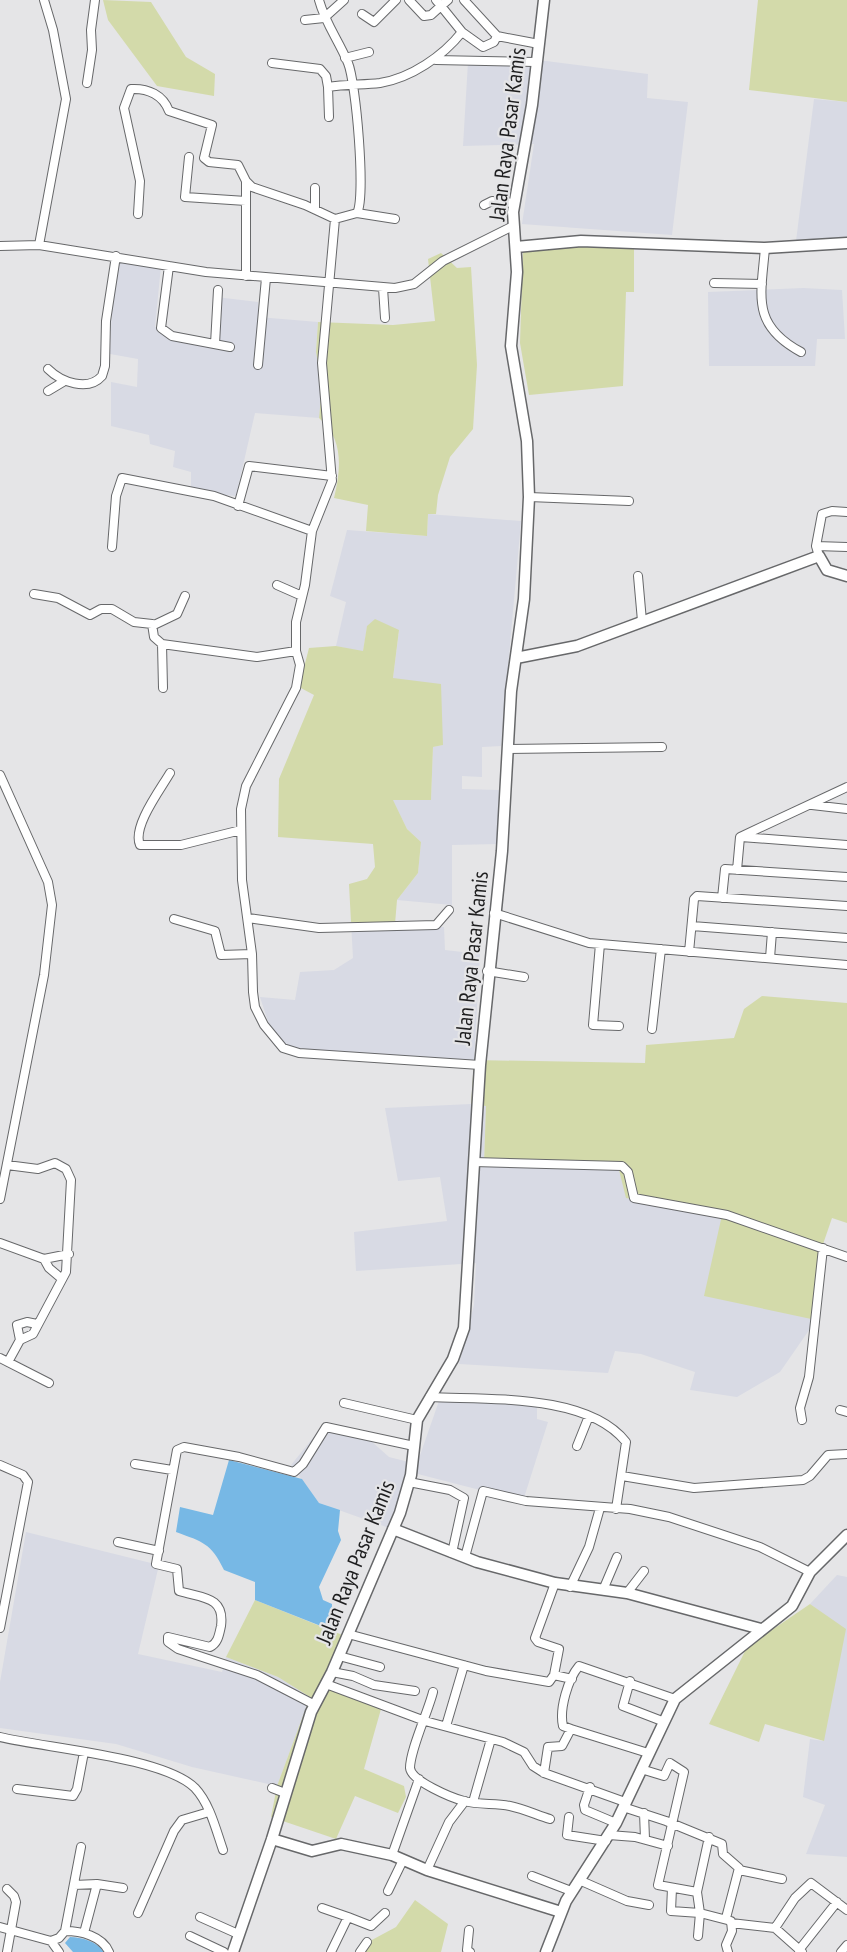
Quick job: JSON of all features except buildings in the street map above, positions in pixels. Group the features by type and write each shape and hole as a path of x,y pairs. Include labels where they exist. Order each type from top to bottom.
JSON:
{"main road":[{"name":"Jalan Raya Pasar Kamis","path":"233,1952 273,1839 285,1793 315,1705 332,1672 393,1530 409,1482 417,1420 460,1345 464,1328 480,1065 502,851 511,691 524,599 529,497 527,441 511,346 516,297 514,203 532,105 544,0"},
{"path":"516,247 581,241 765,248 847,243"},
{"path":"516,658 577,646 818,551 827,570 847,576"},
{"path":"393,1530 465,1557 555,1583 570,1587 627,1593 761,1629"},
{"path":"546,1952 571,1892 616,1823 662,1721 675,1699 792,1606 810,1572 847,1535"},
{"path":"273,1839 312,1851 341,1844 392,1855 427,1870 561,1912"}],"street":[{"path":"39,245 66,111 53,30 44,0"},
{"path":"87,83 92,50 91,30 95,0"},
{"path":"319,0 324,18 345,58 353,83 362,190 357,213"},
{"path":"304,20 324,18 344,0"},
{"path":"362,14 374,22 396,0"},
{"path":"409,0 427,16 441,2 462,32 483,47 494,42 497,36"},
{"path":"464,0 497,36 539,44"},
{"path":"436,60 462,32"},
{"path":"345,58 369,52"},
{"path":"328,87 381,82 436,60 536,62"},
{"path":"272,63 320,69 326,76 329,117"},
{"path":"138,214 140,181 124,108 131,89 153,93 164,100 169,111 209,123 212,127 204,153 205,161 238,165 246,181 252,187 335,219 357,213 395,219"},
{"path":"189,157 185,197 246,201"},
{"path":"246,181 246,276"},
{"path":"315,188 315,210"},
{"path":"484,205 492,201 514,203"},
{"path":"335,219 322,363 332,476 328,493 312,531 296,622 296,651 300,665 298,681 246,786 241,830 242,880 252,954 255,1007 264,1025 283,1048 298,1053 480,1065"},
{"path":"0,246 39,245 246,276 383,288 414,284 443,261 513,226"},
{"path":"765,248 762,284 763,315 779,337 801,352"},
{"path":"48,391 63,382 99,380 104,372 106,321 116,256"},
{"path":"169,266 161,328 172,336 230,347"},
{"path":"258,365 266,278"},
{"path":"714,284 762,284"},
{"path":"383,288 385,318"},
{"path":"215,344 218,290"},
{"path":"48,369 63,382"},
{"path":"238,506 249,466 332,476"},
{"path":"112,547 116,496 122,478 214,496 312,531"},
{"path":"529,497 629,501"},
{"path":"847,512 822,514 818,551 847,547"},
{"path":"638,576 642,621"},
{"path":"278,585 302,596"},
{"path":"34,594 58,598 90,615 101,609 112,609 134,622 154,625 177,614 185,596"},
{"path":"154,625 154,637 162,644 257,657 296,651"},
{"path":"162,644 163,688"},
{"path":"508,749 663,747"},
{"path":"170,773 142,821 138,840 140,845 181,845 241,830"},
{"path":"0,775 48,882 52,905 44,975 0,1199"},
{"path":"740,837 847,787"},
{"path":"810,805 847,809"},
{"path":"740,837 847,845"},
{"path":"737,870 740,837"},
{"path":"722,898 725,869 847,877"},
{"path":"689,952 694,897 847,906"},
{"path":"248,918 319,927 373,928 436,925 449,910"},
{"path":"494,914 544,927 573,940 600,944 847,965"},
{"path":"174,919 215,931 221,955 252,954"},
{"path":"692,926 847,938"},
{"path":"770,958 772,932"},
{"path":"600,944 593,1025 619,1026"},
{"path":"652,1029 661,949"},
{"path":"488,971 524,977"},
{"path":"474,1162 622,1166 628,1172 634,1198 727,1215 847,1257"},
{"path":"7,1165 38,1169 55,1163 69,1174 69,1254 66,1272 33,1334 20,1340 4,1360 49,1383"},
{"path":"0,1242 44,1259 69,1254"},
{"path":"802,1420 800,1408 809,1377 823,1248"},
{"path":"44,1259 49,1268 62,1279"},
{"path":"20,1340 17,1325 27,1322 37,1324"},
{"path":"430,1397 533,1402 589,1416 626,1442 616,1509"},
{"path":"344,1403 417,1420"},
{"path":"576,1446 589,1416"},
{"path":"315,1705 257,1675 170,1644 168,1637 210,1647 217,1640 222,1619 215,1600 179,1591 179,1572 174,1567 156,1564 177,1450 181,1447 239,1457 294,1472 303,1464 323,1430 328,1427 414,1446"},
{"path":"622,1476 694,1488 760,1485 803,1480 810,1476 828,1455 847,1454"},
{"path":"135,1464 172,1470"},
{"path":"0,1465 23,1475 27,1482 0,1628"},
{"path":"409,1482 450,1490 464,1498 452,1552"},
{"path":"465,1557 483,1491 526,1501 630,1509 687,1523 760,1547 810,1572"},
{"path":"570,1587 589,1547 600,1508"},
{"path":"118,1542 159,1551"},
{"path":"603,1590 617,1557"},
{"path":"627,1593 644,1571"},
{"path":"348,1634 464,1665 546,1683 554,1675 559,1649 537,1642 535,1638 555,1583"},
{"path":"339,1656 380,1667"},
{"path":"446,1726 464,1665"},
{"path":"648,1753 571,1729 562,1723 566,1693 576,1667 581,1666 630,1681 675,1699"},
{"path":"332,1672 353,1676 374,1685 415,1691"},
{"path":"554,1675 572,1679"},
{"path":"630,1681 623,1706 662,1721"},
{"path":"326,1683 426,1721 491,1739 524,1752 532,1766 544,1773 590,1787 644,1813 722,1844 723,1854 738,1869 782,1879"},
{"path":"433,1692 426,1721 413,1750 410,1769 418,1779 469,1802 512,1807 550,1819"},
{"path":"544,1773 548,1746 562,1746 571,1729"},
{"path":"0,1737 108,1756 184,1779 196,1790 209,1812 223,1850"},
{"path":"427,1870 449,1822 469,1802 491,1739"},
{"path":"17,1789 73,1796 77,1789 84,1752"},
{"path":"641,1769 664,1776 670,1762 684,1772 658,1885 697,1892"},
{"path":"392,1855 418,1779"},
{"path":"590,1787 584,1804 585,1810 616,1823"},
{"path":"272,1788 285,1793"},
{"path":"138,1913 174,1831 182,1820 209,1812"},
{"path":"644,1813 645,1839"},
{"path":"569,1817 567,1835 645,1839 668,1846"},
{"path":"698,1936 700,1913 697,1892 709,1837"},
{"path":"0,1927 51,1941 59,1938 65,1931 81,1847"},
{"path":"388,1891 404,1860"},
{"path":"728,1952 726,1945 732,1931 729,1920 738,1869"},
{"path":"532,1876 571,1892"},
{"path":"579,1880 627,1901 649,1905"},
{"path":"775,1928 795,1898 811,1883 847,1910"},
{"path":"74,1885 97,1884 123,1888"},
{"path":"84,1933 97,1884"},
{"path":"672,1888 671,1911 700,1913 775,1928 800,1951 837,1902"},
{"path":"7,1889 15,1899 7,1952"},
{"path":"322,1908 371,1926 385,1913"},
{"path":"200,1917 238,1934"},
{"path":"331,1952 348,1917"},
{"path":"469,1930 467,1950 470,1952"},
{"path":"65,1931 84,1933 103,1943 109,1952"},
{"path":"190,1936 224,1952"},
{"path":"51,1941 59,1952"},
{"path":"360,1952 367,1942"},
{"path":"841,1952 847,1944"}],"shaded area":[{"path":"546,61 648,74 647,98 688,102 672,235 522,224 534,144 463,146 468,62"},
{"path":"814,99 847,102 847,238 796,241"},
{"path":"114,257 161,266 155,327 214,340 216,297 258,302 258,317 318,322 316,352 322,388 319,418 255,413 236,496 191,492 191,472 173,467 175,451 150,444 149,435 111,426 111,382 137,387 138,359 110,354"},
{"path":"803,288 842,290 845,339 817,339 815,366 709,366 708,292"},
{"path":"428,514 521,521 501,746 482,747 482,777 462,776 462,789 499,790 499,844 452,845 452,905 397,900 418,873 421,842 407,829 392,799 431,800 433,747 443,745 393,678 399,631 375,620 367,627 363,652 336,646 346,602 330,596 347,530 427,536"},
{"path":"351,922 444,927 445,950 480,954 474,1060 363,1057 276,1046 260,997 295,1000 300,972 334,970 353,958"},
{"path":"471,1104 486,1106 484,1164 620,1170 723,1215 816,1320 780,1372 737,1397 690,1390 695,1372 641,1354 615,1351 608,1373 459,1364 474,1305 476,1263 356,1271 354,1232 447,1221 440,1177 398,1181 385,1108"},
{"path":"440,1398 537,1403 537,1419 548,1422 523,1501 414,1473 392,1529 319,1503 291,1465 321,1428 371,1441 389,1457 417,1464"},
{"path":"26,1532 159,1565 138,1654 222,1672 226,1657 278,1677 310,1697 277,1786 192,1767 116,1744 0,1728 0,1682"},
{"path":"837,1575 847,1577 847,1857 806,1854 825,1805 803,1797 810,1739 823,1741 845,1630 810,1604"}],"green space":[{"path":"103,0 151,2 186,57 215,74 214,96 157,86 108,20"},
{"path":"758,0 847,0 847,102 749,90"},
{"path":"575,244 634,249 634,292 626,292 623,386 529,395 520,343 523,250"},
{"path":"441,253 457,268 471,267 477,365 473,429 450,457 438,495 436,514 428,514 427,536 366,531 368,505 334,498 339,465 337,445 333,435 319,418 322,388 316,352 318,322 393,325 435,321 428,259"},
{"path":"375,619 399,630 393,678 441,684 443,745 433,747 431,800 393,800 407,829 421,842 418,873 397,900 395,924 351,922 349,884 367,879 375,867 373,844 278,837 279,779 314,695 299,687 309,648 336,646 363,651 367,626"},
{"path":"762,996 847,1003 847,1223 832,1218 821,1250 816,1320 704,1296 722,1215 626,1198 619,1170 484,1164 486,1106 471,1104 474,1060 645,1063 646,1045 734,1038 744,1009"},
{"path":"255,1600 350,1638 332,1684 383,1702 364,1769 404,1786 406,1797 398,1813 355,1796 336,1839 271,1817 277,1786 310,1697 278,1677 226,1657"},
{"path":"810,1604 846,1629 824,1741 765,1724 759,1742 709,1724 747,1647"},
{"path":"415,1900 448,1924 441,1952 364,1952 370,1941 396,1927"}],"water":[{"path":"229,1460 302,1479 319,1503 340,1510 338,1531 341,1540 319,1587 323,1600 332,1604 331,1630 255,1600 255,1582 224,1570 215,1554 205,1545 176,1532 180,1507 213,1515"},
{"path":"70,1937 89,1941 98,1945 104,1952 73,1952 65,1943"}]}
